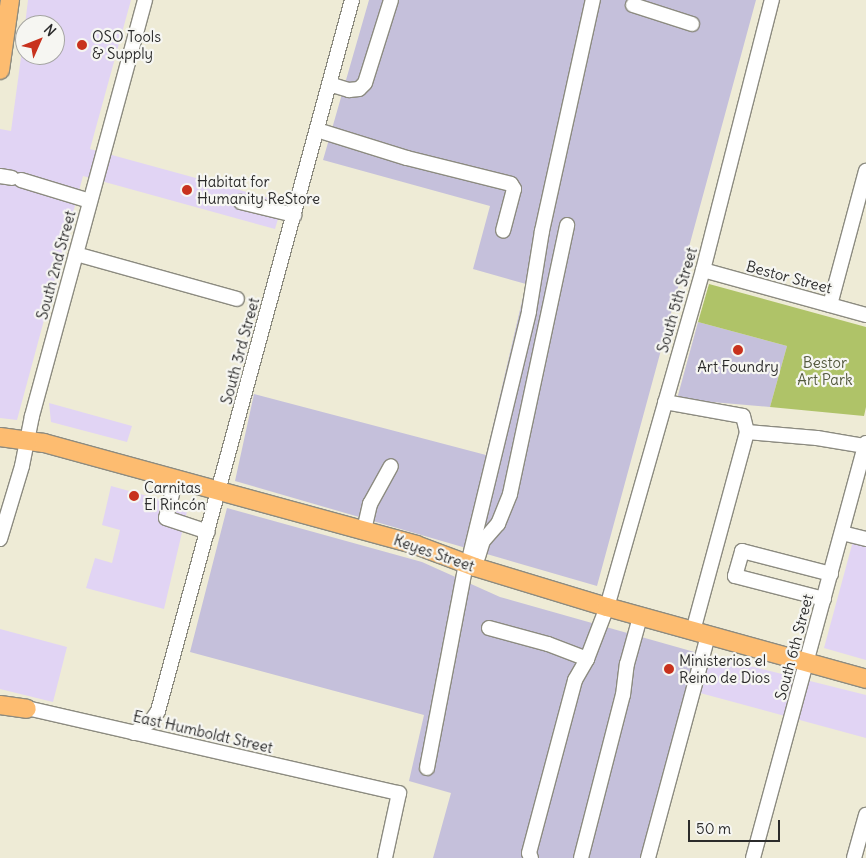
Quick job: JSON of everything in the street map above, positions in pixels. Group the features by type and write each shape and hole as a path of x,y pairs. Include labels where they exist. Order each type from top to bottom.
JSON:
{"main road":[{"path":"0,70 10,0"},
{"name":"Keyes Street","path":"0,437 44,443 364,530 606,607 866,679"},
{"path":"0,705 27,708"}],"street":[{"name":"South 2nd Street","path":"0,539 28,441 32,416 145,0"},
{"name":"South 3rd Street","path":"158,711 352,0"},
{"path":"329,84 350,90 359,89 365,83 390,0"},
{"path":"428,768 470,565 529,311 542,231 594,0"},
{"name":"South 5th Street","path":"531,858 529,853 575,680 587,659 606,607 703,270 772,0"},
{"path":"634,5 660,7 692,24"},
{"path":"317,130 389,152 511,184 514,189 503,231"},
{"path":"830,305 866,171"},
{"path":"11,178 90,201"},
{"path":"241,202 294,215"},
{"path":"470,565 483,541 498,524 510,494 567,225"},
{"path":"76,254 237,299"},
{"name":"Bestor Street","path":"703,270 866,315"},
{"path":"648,858 747,432 743,416 665,402"},
{"path":"747,432 817,438 866,445"},
{"name":"South 6th Street","path":"753,858 866,445"},
{"path":"364,530 370,504 391,466"},
{"path":"176,478 166,518 208,532"},
{"path":"842,533 866,539"},
{"path":"824,600 735,576 742,551 830,574"},
{"path":"581,858 623,695 626,664 640,616"},
{"path":"489,628 548,644 587,659"},
{"name":"East Humboldt Street","path":"0,700 176,743 399,793 385,858"},
{"path":"134,733 151,721 158,711"},
{"path":"158,711 164,732 176,743"},
{"path":"854,858 866,815"}],"shaded area":[{"path":"28,0 131,0 90,149 283,202 275,229 83,176 17,420 0,418 0,129 11,131 20,65 65,65 65,15 26,15"},
{"path":"369,0 756,0 597,586 235,481 254,394 486,455 526,284 473,269 490,206 323,160"},
{"path":"698,322 787,346 770,407 677,399"},
{"path":"49,403 132,426 127,442 51,422"},
{"path":"111,486 188,507 164,609 86,588 95,558 112,563 120,530 102,525"},
{"path":"227,508 422,562 500,597 698,653 643,858 433,858 451,793 409,781 424,715 190,652"},
{"path":"856,530 866,533 866,660 824,648"},
{"path":"0,629 67,647 53,702 0,689"},
{"path":"698,653 866,695 866,738 689,690"}],"green space":[{"name":"Bestor Art Park","path":"709,284 866,327 866,407 864,416 770,407 787,346 698,322"}],"place":[{"name":"OSO Tools & Supply","path":"82,45"},
{"name":"Habitat for Humanity ReStore","path":"187,190"},
{"name":"Art Foundry","path":"738,350"},
{"name":"Carnitas El Rincón","path":"134,496"},
{"name":"Ministerios el Reino de Dios","path":"669,669"}]}
